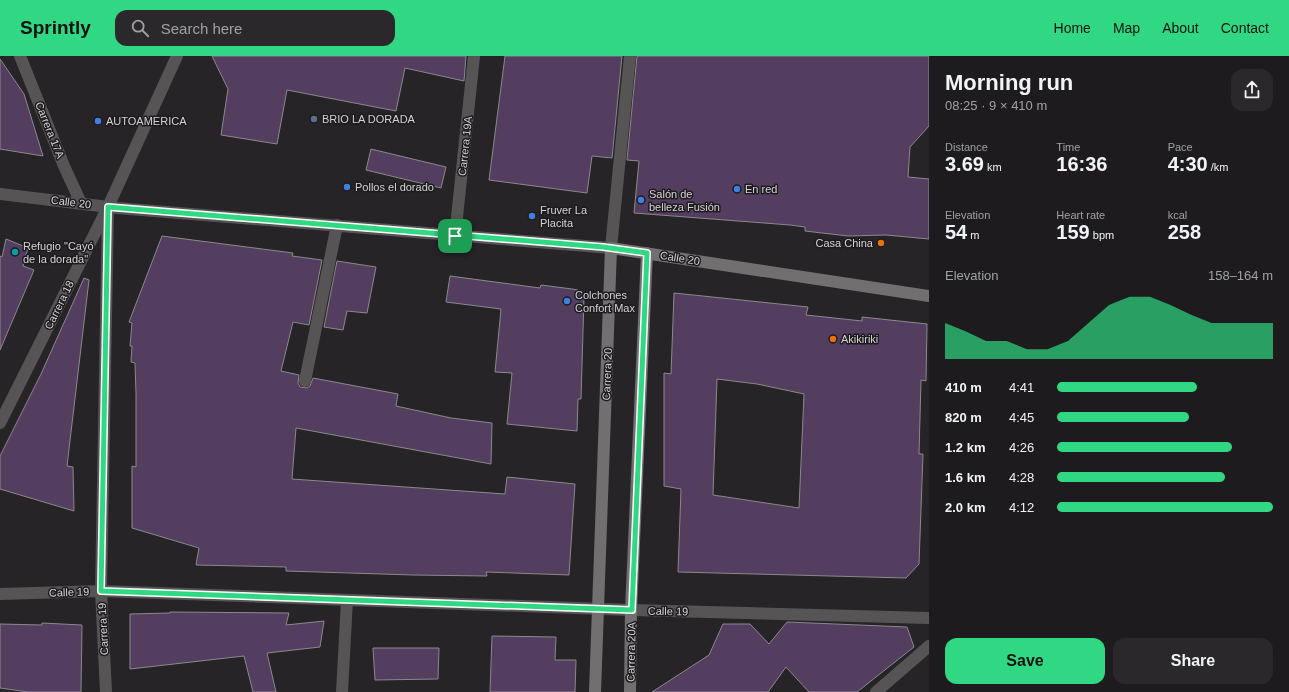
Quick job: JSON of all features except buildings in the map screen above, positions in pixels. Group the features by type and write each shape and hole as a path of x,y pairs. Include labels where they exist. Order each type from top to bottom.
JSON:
{"street":[{"name":"Carrera 17A","path":"20,56 64,166 81,203"},
{"name":"Carrera 18","path":"0,423 108,207 177,56"},
{"name":"Carrera 19A","path":"455,236 474,56"},
{"name":"Carrera 20","path":"595,692 611,248 630,56"},
{"name":"Calle 20","path":"0,194 108,207 611,248 929,296"},
{"name":"Carrera 19","path":"106,692 101,591 108,207"},
{"path":"305,381 337,225"},
{"name":"Carrera 20A","path":"630,692 647,253"},
{"name":"Calle 19","path":"0,594 101,591 632,610 929,618"},
{"path":"342,692 347,600"},
{"path":"876,692 929,646"}],"place":[{"name":"BRIO LA DORADA","path":"314,119"},
{"name":"AUTOAMERICA","path":"98,121"},
{"name":"Pollos el dorado","path":"347,187"},
{"name":"En red","path":"737,189"},
{"name":"Salón de belleza Fusión","path":"641,200"},
{"name":"Fruver La Placita","path":"532,216"},
{"name":"Casa China","path":"881,243"},
{"name":"Refugio \"Cayó de la dorada\"","path":"15,252"},
{"name":"Colchones Confort Max","path":"567,301"},
{"name":"Akikiriki","path":"833,339"}],"route":[{"path":"108,207 455,236 603,247 647,253 632,610 101,591 108,207"}]}
